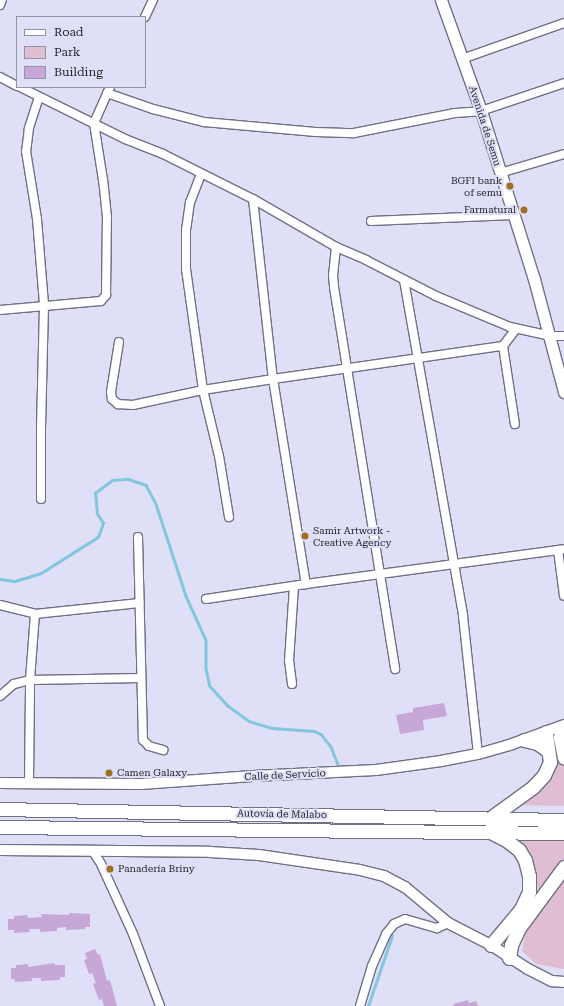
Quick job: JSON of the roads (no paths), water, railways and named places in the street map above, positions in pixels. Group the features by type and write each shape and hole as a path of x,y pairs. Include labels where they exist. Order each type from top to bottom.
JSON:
{"highway":[{"path":"564,728 560,737 564,758"},
{"path":"492,945 521,909 528,892 529,876 525,860 519,850 488,825 544,775 550,762 547,750 546,732"},
{"path":"524,740 537,743 547,750"},
{"name":"Autovía de Malabo","path":"0,809 488,825 564,832"},
{"name":"Autovía de Malabo","path":"0,827 488,825 564,820"},
{"path":"509,958 511,945 518,928 564,867"}],"main road":[{"name":"Avenida de Semu","path":"441,0 481,111 514,215 551,336 564,392"}],"street":[{"path":"0,4 2,0"},
{"path":"145,16 153,0"},
{"path":"462,59 564,23"},
{"path":"0,77 16,85"},
{"path":"0,310 101,301 106,295 106,217 103,180 94,123 108,90 153,109 204,122 316,132 354,133 455,113 481,111 564,83"},
{"path":"22,88 125,139 163,154 253,200 336,247 436,296 516,329 551,336 564,336"},
{"path":"39,97 29,128 26,151 37,219 44,305 40,429 41,499"},
{"path":"500,173 564,154"},
{"path":"201,174 190,202 185,248 186,269 203,390 219,456 228,516"},
{"path":"253,200 273,379 306,584"},
{"path":"371,221 514,215"},
{"path":"336,247 333,275 334,287 379,575 396,669"},
{"path":"404,280 454,564 464,631 478,754"},
{"path":"119,342 111,392 112,399 118,404 133,405 203,390 346,367 502,346 516,329"},
{"path":"502,346 515,424"},
{"path":"138,536 143,740 149,746 163,750"},
{"path":"206,599 561,550 564,596"},
{"path":"292,684 289,661 294,586"},
{"path":"0,605 35,614 139,603"},
{"path":"29,783 30,680 35,614"},
{"path":"0,696 14,684 30,680 141,678"},
{"name":"Calle de Servicio","path":"0,783 141,784 368,770 441,761 478,754 524,740 564,725"},
{"path":"0,850 210,852 259,855 360,870 384,876 405,887 448,923 492,945 509,958 552,981 564,982"},
{"path":"92,850 133,934 160,1006"},
{"path":"100,864 103,850"},
{"path":"360,1006 372,966 386,934 394,924 405,919 437,928 448,923"}],"waterway":[{"path":"0,579 15,581 41,573 98,537 103,523 97,514 95,493 112,480 128,479 146,485 156,504 186,596 206,640 206,669 210,686 227,705 249,721 272,728 314,731 321,734 331,747 338,764"},
{"path":"368,1006 392,936"}],"place":[{"name":"BGFI bank of semu","path":"510,186"},
{"name":"Farmatural","path":"524,210"},
{"name":"Samir Artwork - Creative Agency","path":"305,536"},
{"name":"Camen Galaxy","path":"109,773"},
{"name":"Panadería Briny","path":"110,869"}]}
